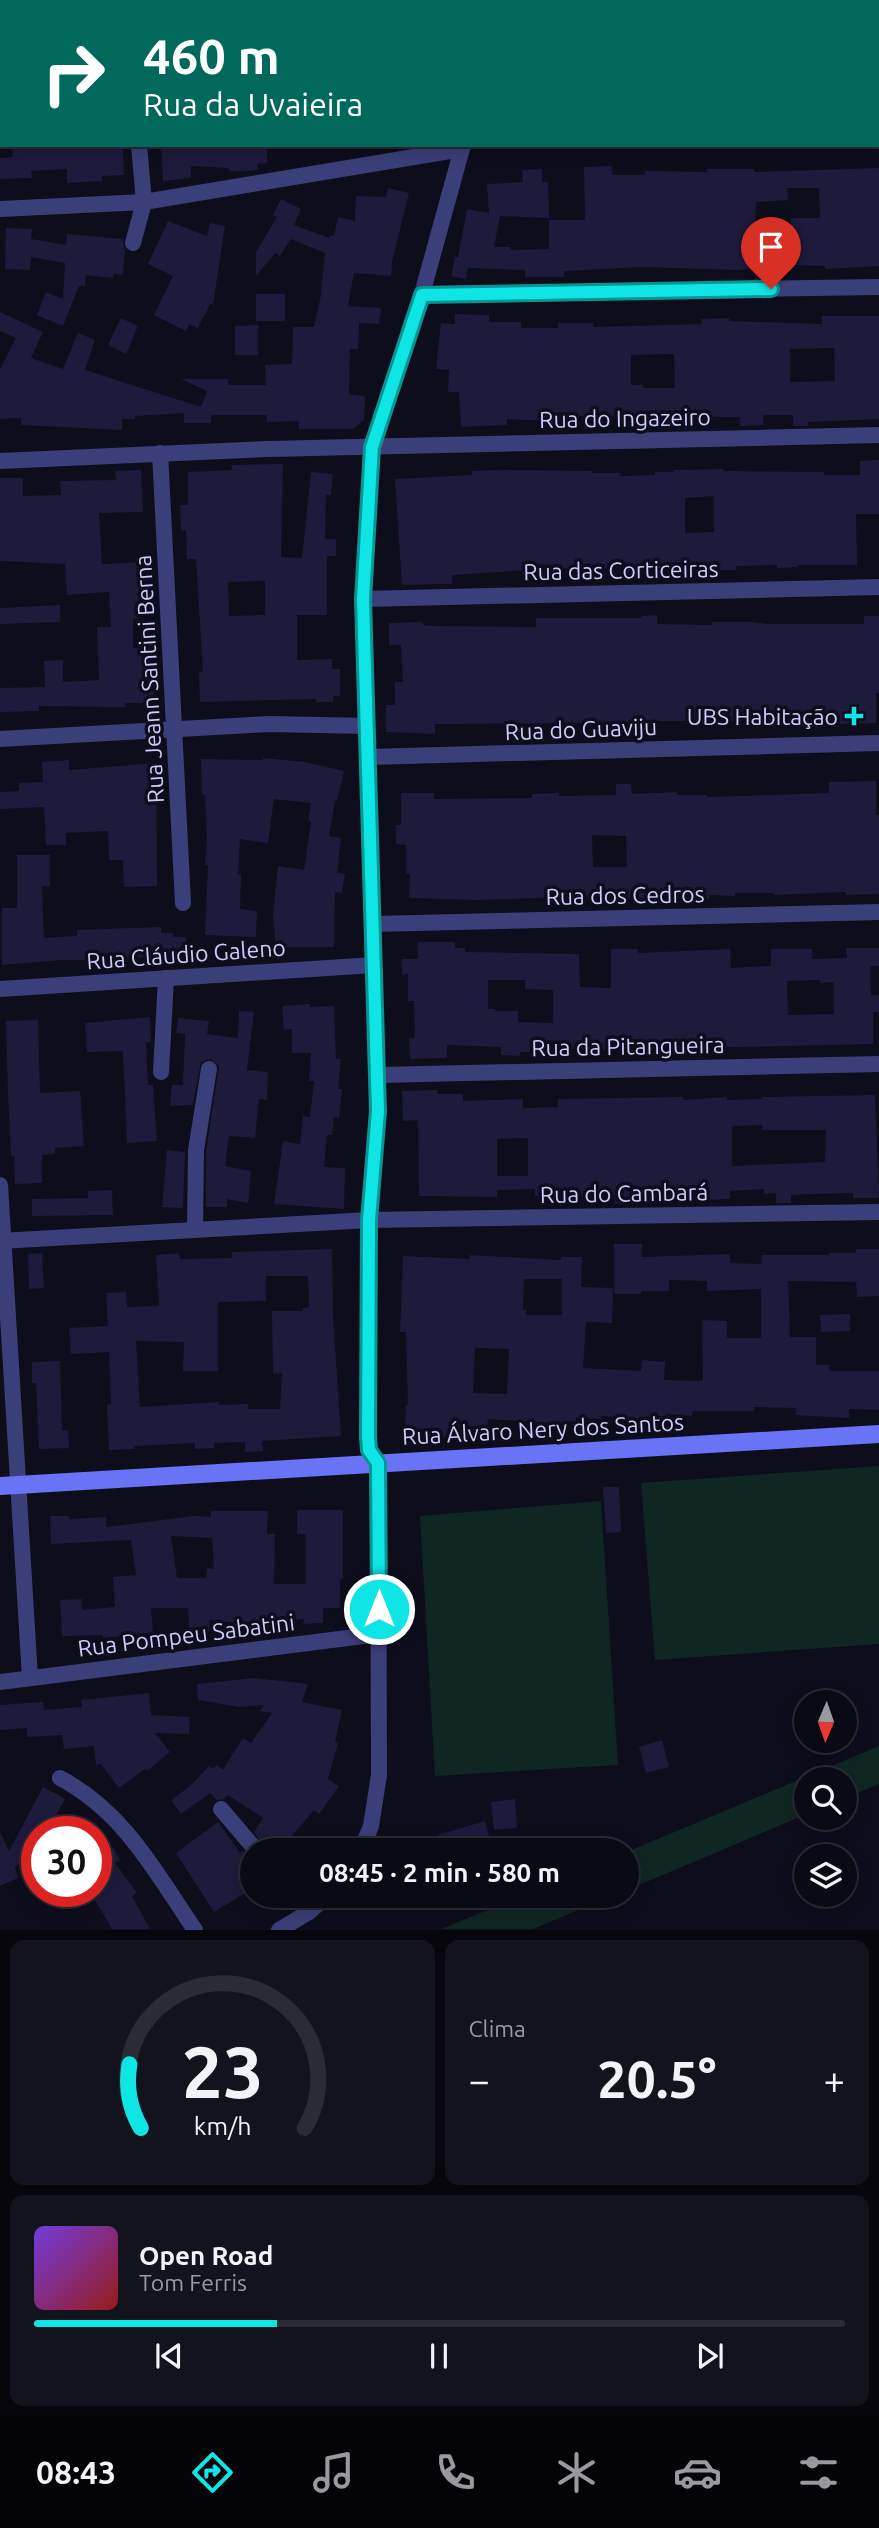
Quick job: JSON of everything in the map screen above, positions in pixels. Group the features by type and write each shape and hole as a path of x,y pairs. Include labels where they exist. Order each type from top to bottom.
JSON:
{"main road":[{"name":"Rua Álvaro Nery dos Santos","path":"0,1486 879,1434"}],"street":[{"path":"134,243 144,202 139,147"},
{"path":"0,209 144,202 463,147 422,295 372,447 363,599 377,1075 377,1143 369,1220 368,1437 369,1450 378,1463 379,1633 379,1775 371,1826 366,1838"},
{"path":"422,295 879,287"},
{"name":"Rua do Ingazeiro","path":"0,461 160,453 879,435"},
{"name":"Rua Jeann Santini Berna","path":"160,453 183,903"},
{"name":"Rua das Corticeiras","path":"363,599 879,587"},
{"path":"0,739 301,723 367,726"},
{"name":"Rua do Guaviju","path":"368,757 879,743"},
{"name":"Rua dos Cedros","path":"373,924 879,912"},
{"name":"Rua Cláudio Galeno","path":"0,989 374,965"},
{"path":"161,1072 166,978"},
{"name":"Rua da Pitangueira","path":"377,1075 879,1064"},
{"path":"195,1230 196,1150 209,1069"},
{"path":"0,1185 30,1678"},
{"name":"Rua do Cambará","path":"2,1240 369,1220 879,1212"},
{"name":"Rua Pompeu Sabatini","path":"0,1682 379,1633"},
{"path":"60,1778 85,1791 110,1813 133,1840 195,1930"},
{"path":"221,1809 246,1838"},
{"path":"306,1908 309,1912"},
{"path":"279,1930 313,1908"}],"green space":[{"path":"879,1466 879,1644 655,1660 641,1483"},
{"path":"601,1501 618,1765 435,1776 420,1516"},
{"path":"879,1746 879,1784 857,1793 857,1767 829,1767"},
{"path":"794,1782 794,1819 639,1885 639,1847"},
{"path":"493,1908 583,1908 533,1929 442,1929"}],"building":[{"path":"161,147 267,147 267,163 257,164 258,170 229,171 229,168 191,166 191,178 163,181"},
{"path":"12,148 123,148 124,175 102,176 102,181 67,183 67,169 31,171 32,178 0,179 0,158 13,157"},
{"path":"612,166 612,175 645,175 645,171 707,172 707,169 754,169 754,172 879,168 879,266 825,269 825,266 792,265 738,270 642,267 564,271 564,277 525,277 525,270 468,268 466,279 451,276 455,257 458,257 467,209 489,213 487,184 523,182 522,170 542,169 542,182 548,182 549,218 500,216 494,247 510,247 510,250 549,249 549,220 585,220 584,167","holes":["787,188 819,188 820,218 791,218 791,242 755,243 756,202 788,200"]},
{"path":"388,188 409,193 391,276 354,273 348,306 381,308 379,324 359,323 358,349 350,349 349,394 365,396 364,420 353,429 299,429 299,421 267,422 267,415 211,415 211,423 184,423 184,413 135,416 135,419 122,419 122,430 21,425 21,418 0,419 0,370 16,338 0,331 0,312 43,332 31,358 63,369 78,333 95,340 85,370 201,407 207,391 181,379 228,379 228,385 266,385 265,365 292,364 293,327 314,327 321,295 325,253 291,239 280,256 275,253 256,276 256,252 277,217 273,215 281,199 301,209 294,225 329,238 330,235 334,236 338,217 355,221 356,196 386,197"},
{"path":"168,221 207,236 210,223 225,226 213,305 210,304 198,328 189,324 186,331 154,315 173,276 148,264"},
{"path":"6,228 32,229 31,239 66,245 67,234 123,239 123,275 113,274 113,278 86,275 85,286 79,286 63,326 37,315 46,292 63,299 65,263 31,257 30,270 5,269"},
{"path":"256,294 285,294 285,321 256,321"},
{"path":"455,314 489,315 489,322 521,322 521,328 558,328 558,323 593,323 593,327 702,324 701,319 729,318 729,321 822,324 822,316 879,316 879,419 808,422 808,426 793,426 793,415 763,415 764,425 740,426 740,417 613,416 613,424 596,424 596,416 566,416 566,422 507,419 507,425 461,427 459,392 448,392 449,370 436,369 441,323 455,324","holes":["834,348 835,381 790,382 790,349","674,354 675,388 643,388 643,385 631,385 631,355"]},
{"path":"121,318 138,326 126,354 108,345"},
{"path":"258,325 258,355 235,355 235,326"},
{"path":"879,460 879,514 856,514 857,565 798,565 777,568 777,565 736,566 736,570 717,570 717,567 542,569 452,575 452,584 402,585 395,479 472,475 472,471 501,470 591,471 620,473 621,476 655,475 655,472 674,472 673,470 723,469 860,475 860,461","holes":["714,496 714,532 685,533 685,498"]},
{"path":"283,464 281,557 302,558 311,472 333,474 331,495 326,495 325,539 336,539 336,556 327,556 327,615 297,615 297,660 332,659 332,669 340,669 340,696 333,696 333,702 316,702 316,699 200,702 199,672 203,672 196,559 187,559 186,530 181,531 180,505 188,505 188,472 232,470 231,465","holes":["265,581 265,615 229,616 228,582"]},
{"path":"141,470 143,512 99,513 102,564 142,562 142,612 140,618 133,619 133,648 155,647 158,692 154,692 154,703 125,703 126,707 39,706 39,711 0,712 0,688 45,687 44,661 63,660 63,682 99,680 97,627 111,627 109,592 67,595 65,564 0,561 0,478 23,478 23,496 61,495 60,481 116,480 115,471"},
{"path":"60,605 60,622 0,624 0,608"},
{"path":"657,615 657,624 712,625 712,622 864,624 864,616 879,616 879,693 876,693 876,723 831,724 831,717 649,721 623,723 623,732 594,733 593,723 435,724 435,734 386,732 386,705 395,705 395,682 403,682 401,645 389,645 389,623 536,627 536,618 642,618"},
{"path":"263,758 305,762 344,771 329,836 341,838 337,873 345,874 342,893 335,892 334,947 276,947 273,915 278,866 304,870 311,803 274,799 268,843 240,839 240,909 257,911 256,937 205,935 208,865 205,865 207,839 201,759"},
{"path":"69,760 69,770 156,763 157,886 124,887 123,860 109,860 108,831 66,833 66,845 46,845 44,807 0,809 0,792 19,791 19,783 43,782 42,762"},
{"path":"876,781 879,894 735,893 735,896 709,895 709,899 627,896 476,900 409,898 410,874 406,874 406,845 396,844 396,825 401,825 401,793 434,793 434,799 532,798 532,794 559,793 559,796 616,795 616,784 631,784 632,794 677,792 677,795 707,797 829,793 829,782","holes":["592,835 626,836 627,867 593,867"]},
{"path":"17,855 50,855 50,886 42,886 44,938 77,936 77,930 161,927 161,933 186,937 186,961 148,961 148,957 2,965 2,908 17,908"},
{"path":"418,942 455,942 455,948 465,948 465,952 579,954 580,987 611,988 611,949 638,949 638,953 730,949 731,968 771,966 771,949 812,949 812,959 847,958 846,948 879,948 879,966 870,966 871,995 879,995 879,1012 873,1012 873,1044 650,1049 650,1053 550,1049 550,1052 520,1052 520,1056 501,1055 501,1047 447,1045 447,1058 410,1059 409,1038 415,1038 414,1001 408,1001 408,974 402,975 402,959 418,959","holes":["488,980 525,980 525,989 553,990 553,1023 518,1022 518,1011 488,1009","820,980 820,983 834,982 834,1014 788,1015 787,981"]},
{"path":"310,1004 310,1007 334,1006 336,1059 341,1059 338,1089 342,1089 339,1118 334,1117 332,1135 327,1135 324,1167 345,1168 344,1209 274,1204 283,1141 300,1144 303,1116 310,1117 314,1081 309,1081 311,1053 292,1053 292,1029 284,1030 282,1006"},
{"path":"239,1011 254,1012 247,1070 268,1072 267,1100 259,1099 255,1138 229,1136 225,1166 251,1171 248,1203 227,1199 227,1207 206,1207 206,1151 219,1066 211,1059 201,1062 193,1105 170,1106 172,1085 183,1085 185,1034 176,1033 178,1018 209,1021 207,1034 238,1038"},
{"path":"150,1017 151,1042 146,1042 148,1085 153,1085 157,1141 127,1143 123,1051 87,1052 85,1023"},
{"path":"38,1020 40,1093 80,1091 84,1146 55,1148 55,1154 42,1155 42,1183 15,1184 14,1156 11,1156 6,1021"},
{"path":"437,1090 437,1094 463,1094 463,1101 523,1099 523,1108 558,1107 558,1099 683,1097 683,1100 727,1097 727,1100 875,1095 879,1198 853,1198 853,1193 791,1195 791,1203 776,1203 776,1193 764,1194 764,1189 730,1191 730,1199 703,1200 703,1195 671,1195 671,1204 615,1204 615,1196 535,1196 535,1189 497,1190 497,1197 419,1196 418,1120 403,1121 402,1091","holes":["762,1125 762,1130 826,1130 825,1162 732,1166 732,1126","528,1138 528,1176 497,1176 497,1139"]},
{"path":"167,1150 185,1152 183,1208 162,1207"},
{"path":"112,1190 113,1215 32,1216 32,1199 88,1198 88,1191"},
{"path":"614,1244 642,1244 642,1257 730,1254 730,1263 762,1264 762,1255 829,1255 856,1253 856,1249 879,1249 879,1296 857,1297 856,1282 788,1281 790,1337 816,1337 816,1365 830,1365 829,1371 879,1371 879,1410 849,1409 849,1418 796,1415 796,1408 754,1407 754,1411 693,1411 692,1416 666,1414 665,1427 635,1427 635,1418 602,1416 601,1419 576,1418 576,1422 568,1421 568,1424 488,1419 487,1427 471,1426 470,1438 405,1437 408,1405 406,1332 400,1332 403,1256 470,1259 470,1255 561,1260 561,1257 582,1257 581,1287 613,1288 612,1323 586,1322 583,1368 641,1371 642,1360 665,1362 664,1380 698,1381 703,1380 702,1320 727,1321 727,1338 761,1338 761,1289 707,1291 707,1281 669,1280 669,1291 614,1294","holes":["524,1279 562,1279 562,1315 526,1315 526,1310 523,1310","475,1348 509,1349 507,1394 473,1393"]},
{"path":"332,1249 333,1317 341,1436 262,1441 263,1451 245,1452 245,1442 214,1443 214,1448 195,1449 195,1443 109,1450 109,1352 71,1354 69,1328 108,1326 106,1293 126,1292 127,1307 159,1306 156,1255 179,1253 180,1259 232,1258 232,1252","holes":["266,1276 308,1276 309,1307 303,1308 303,1311 272,1311 273,1374 282,1373 280,1409 248,1409 248,1404 219,1405 219,1402 140,1407 136,1341 184,1342 183,1371 218,1371 218,1302 266,1301"]},
{"path":"42,1253 44,1288 29,1289 28,1254"},
{"path":"850,1314 850,1331 821,1332 820,1315"},
{"path":"60,1361 62,1431 68,1430 69,1448 39,1449 36,1383 32,1383 32,1362"},
{"path":"603,1487 619,1487 621,1532 606,1533"},
{"path":"297,1510 343,1510 343,1579 340,1579 340,1608 323,1608 323,1623 303,1624 304,1619 251,1624 209,1620 210,1631 189,1633 188,1608 151,1608 153,1633 103,1638 103,1635 62,1636 60,1600 82,1599 82,1610 115,1607 113,1577 136,1575 131,1540 51,1544 50,1516 69,1516 69,1519 106,1517 106,1527 193,1516 211,1517 211,1511 268,1511 267,1534 275,1534 274,1584 306,1584 306,1534 297,1534","holes":["171,1536 212,1538 214,1569 207,1568 206,1578 177,1578"]},
{"path":"254,1678 308,1684 302,1702 342,1710 335,1742 338,1743 328,1779 339,1786 319,1814 314,1810 292,1836 294,1838 258,1838 254,1832 263,1818 228,1795 217,1800 210,1793 181,1814 171,1800 190,1786 209,1766 213,1769 217,1765 223,1770 243,1738 251,1743 272,1713 260,1711 264,1705 239,1707 198,1700 197,1684"},
{"path":"149,1693 151,1715 190,1717 189,1734 155,1733 170,1752 147,1771 145,1769 119,1788 101,1764 96,1765 94,1746 64,1749 62,1735 27,1737 27,1728 0,1730 0,1705 43,1702 44,1710 82,1707 81,1700"},
{"path":"662,1740 669,1767 646,1773 639,1747"},
{"path":"43,1787 65,1799 56,1816 28,1816"},
{"path":"515,1799 517,1828 494,1830 491,1802"},
{"path":"485,1821 490,1838 439,1838 438,1835"},
{"path":"218,1822 240,1853 240,1896 214,1912 176,1853"},
{"path":"21,1828 21,1862 15,1867 18,1878 0,1886 0,1832 9,1851"},
{"path":"113,1847 120,1860 115,1863 137,1893 132,1896 150,1929 112,1929 99,1907 112,1907"}],"place":[{"name":"UBS Habitação","path":"854,716"}],"route":[{"path":"379,1609 378,1463 369,1450 368,1437 369,1220 378,1111 363,599 372,447 422,295 771,289"}]}
